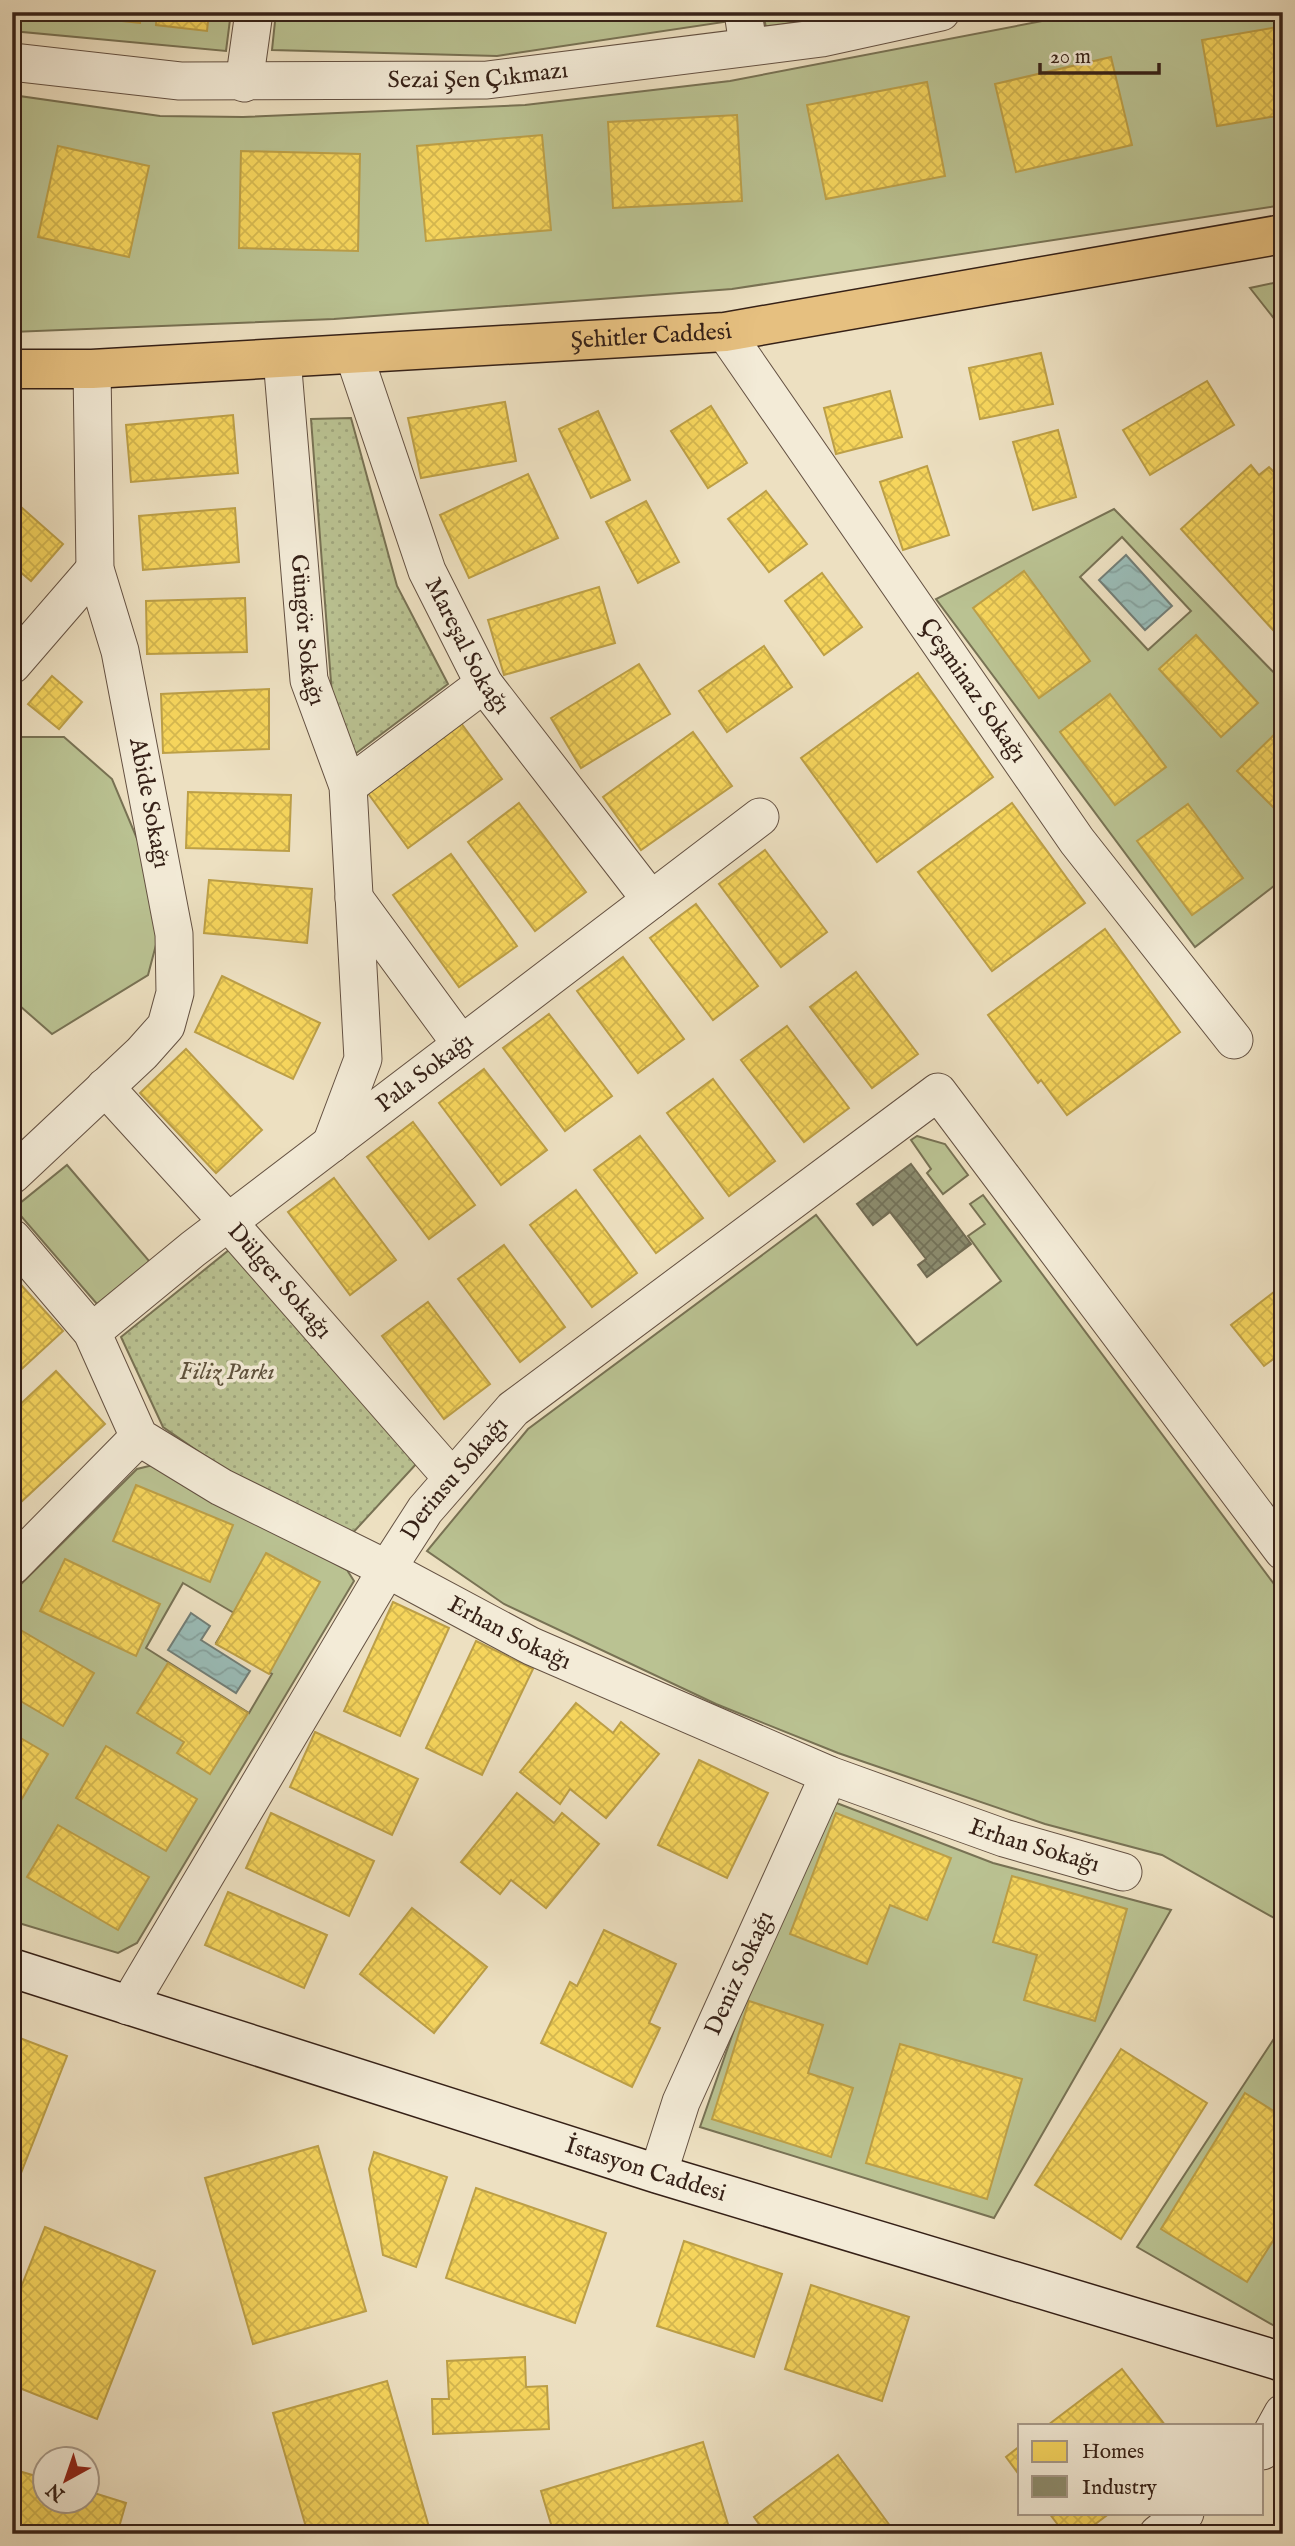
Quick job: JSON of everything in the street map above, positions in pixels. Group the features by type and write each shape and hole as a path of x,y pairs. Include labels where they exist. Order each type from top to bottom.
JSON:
{"main road":[{"name":"Şehitler Caddesi","path":"12,369 92,369 725,332 1283,234"}],"street":[{"path":"244,83 254,12"},
{"name":"Sezai Şen Çıkmazı","path":"12,62 180,81 244,83 486,80 745,29 822,38 941,12"},
{"name":"Çeşminaz Sokağı","path":"725,332 1077,841 1234,1040"},
{"name":"Mareşal Sokağı","path":"354,355 428,571 485,684 651,900"},
{"name":"Güngör Sokağı","path":"282,358 309,680 348,786 363,1059 331,1143"},
{"name":"Abide Sokağı","path":"12,1175 166,1026 175,993 174,934 122,664 95,569 92,369"},
{"path":"12,666 95,569"},
{"path":"348,786 485,684"},
{"name":"Pala Sokağı","path":"92,1332 228,1222 760,817"},
{"path":"354,898 461,1044"},
{"name":"Dülger Sokağı","path":"105,1087 228,1222 452,1478"},
{"name":"Derinsu Sokağı","path":"128,2006 387,1569 425,1510 513,1409 938,1092 1283,1551"},
{"path":"12,1238 92,1332 139,1437 12,1566"},
{"name":"Erhan Sokağı","path":"139,1437 221,1487 387,1569 531,1646 829,1775 1004,1838 1123,1872"},
{"name":"Deniz Sokağı","path":"658,2174 681,2102 829,1775"},
{"name":"İstasyon Caddesi","path":"12,1968 658,2174 1283,2362"},
{"path":"1264,2447 1283,2413"},
{"path":"1158,2534 1184,2514"}],"green space":[{"path":"12,12 231,12 226,51 12,31"},
{"path":"276,12 722,12 724,22 497,56 272,50"},
{"path":"763,12 847,12 766,28"},
{"path":"1089,12 1283,12 1283,205 732,289 334,319 12,332 12,95 160,116 243,117 525,105 730,81"},
{"path":"1283,281 1283,330 1250,288"},
{"path":"351,418 397,586 448,684 355,754 332,695 311,419"},
{"path":"1114,509 1283,682 1283,879 1195,947 936,599","holes":["1122,537 1191,611 1148,650 1080,577"]},
{"path":"12,737 64,737 112,779 146,860 157,941 148,975 52,1034 12,999"},
{"path":"917,1136 945,1144 968,1175 943,1194 927,1173 931,1169 911,1140"},
{"path":"67,1165 150,1262 97,1304 14,1208"},
{"path":"983,1195 1283,1596 1283,1923 1162,1855 1045,1824 838,1753 716,1704 504,1604 427,1551 528,1429 816,1215 917,1345 1001,1281 968,1236 985,1224 970,1204"},
{"name":"Filiz Parkı","path":"229,1250 418,1462 349,1537 241,1481 163,1427 121,1337"},
{"path":"153,1465 347,1570 354,1581 137,1943 118,1953 12,1921 12,1593 137,1469","holes":["183,1583 234,1613 216,1643 272,1674 249,1713 146,1648"]},
{"path":"834,1802 993,1863 1171,1910 994,2218 700,2127 748,1990"},
{"path":"1283,2025 1283,2320 1278,2328 1137,2247"}],"water":[{"path":"1126,555 1172,606 1145,630 1099,580"},
{"path":"191,1613 210,1626 201,1640 250,1671 236,1693 168,1650"}],"building: Homes":[{"path":"86,12 141,12 140,23 85,17"},
{"path":"157,12 209,12 207,31 156,25"},
{"path":"289,12 418,12 418,20 289,18"},
{"path":"1283,26 1283,115 1217,126 1202,40"},
{"path":"1111,57 1132,145 1016,172 995,84"},
{"path":"927,82 945,176 826,199 807,105"},
{"path":"737,115 742,201 613,208 608,122"},
{"path":"542,135 551,230 426,241 417,146"},
{"path":"58,146 149,166 129,257 38,237"},
{"path":"241,151 360,154 358,251 239,248"},
{"path":"1041,353 1053,404 980,419 969,368"},
{"path":"1207,381 1234,425 1150,475 1123,430"},
{"path":"890,391 902,437 836,454 824,408"},
{"path":"505,402 516,461 421,478 408,418"},
{"path":"711,406 747,463 708,488 671,431"},
{"path":"598,411 630,480 591,498 559,429"},
{"path":"233,415 238,473 131,482 126,425"},
{"path":"1058,430 1076,497 1033,510 1013,442"},
{"path":"1251,465 1259,475 1269,467 1283,482 1283,641 1181,529"},
{"path":"927,466 949,535 903,550 880,482"},
{"path":"528,474 558,538 469,578 440,515"},
{"path":"766,491 807,544 769,572 728,519"},
{"path":"12,499 63,544 31,581 12,565"},
{"path":"646,501 679,562 638,583 606,522"},
{"path":"235,508 239,562 143,570 139,516"},
{"path":"1024,571 1090,661 1039,698 973,608"},
{"path":"822,573 862,627 824,655 785,601"},
{"path":"599,587 615,643 504,675 488,620"},
{"path":"245,598 247,652 147,654 146,601"},
{"path":"1196,635 1258,703 1221,737 1159,669"},
{"path":"764,646 792,687 727,732 699,691"},
{"path":"639,664 670,714 581,768 551,718"},
{"path":"918,673 993,777 877,862 801,758"},
{"path":"52,676 82,702 59,729 28,704"},
{"path":"269,689 269,749 163,753 161,694"},
{"path":"1110,694 1166,767 1115,805 1060,732"},
{"path":"461,723 502,779 408,848 367,792"},
{"path":"1283,728 1283,817 1237,771"},
{"path":"693,732 732,786 641,850 603,797"},
{"path":"188,792 291,795 289,851 186,848"},
{"path":"519,803 586,892 535,931 468,842"},
{"path":"1012,803 1085,903 992,971 918,872"},
{"path":"1188,804 1243,878 1192,915 1137,841"},
{"path":"765,850 827,932 781,967 719,884"},
{"path":"451,854 517,946 459,987 393,895"},
{"path":"209,880 312,889 307,943 204,933"},
{"path":"696,904 758,986 713,1020 650,938"},
{"path":"1105,929 1180,1032 1067,1115 1041,1080 1038,1083 988,1015"},
{"path":"623,957 684,1039 638,1073 577,991"},
{"path":"856,972 918,1054 872,1088 810,1007"},
{"path":"222,976 320,1023 293,1079 195,1032"},
{"path":"549,1014 612,1096 565,1131 503,1048"},
{"path":"787,1026 849,1108 804,1142 741,1060"},
{"path":"186,1049 262,1130 216,1173 140,1093"},
{"path":"484,1069 547,1150 501,1185 439,1103"},
{"path":"713,1079 775,1161 729,1196 667,1113"},
{"path":"413,1122 475,1205 429,1239 367,1157"},
{"path":"640,1136 703,1218 656,1253 594,1170"},
{"path":"334,1178 396,1260 350,1295 288,1212"},
{"path":"576,1190 637,1273 592,1307 530,1225"},
{"path":"504,1245 565,1327 520,1362 458,1279"},
{"path":"12,1275 63,1331 13,1377 12,1377"},
{"path":"1283,1285 1283,1352 1264,1366 1231,1325"},
{"path":"428,1302 490,1384 444,1419 382,1336"},
{"path":"56,1371 105,1424 21,1502 12,1493 12,1412"},
{"path":"136,1485 233,1525 210,1582 113,1541"},
{"path":"266,1553 320,1582 269,1674 216,1644"},
{"path":"65,1559 160,1604 136,1656 40,1611"},
{"path":"393,1602 449,1628 400,1736 344,1711"},
{"path":"12,1625 94,1673 63,1726 12,1696"},
{"path":"476,1641 533,1669 482,1775 426,1748"},
{"path":"168,1663 248,1713 210,1774 177,1753 184,1742 137,1713"},
{"path":"576,1703 613,1733 621,1722 659,1754 606,1818 570,1789 560,1804 520,1772"},
{"path":"315,1732 418,1779 392,1835 290,1787"},
{"path":"12,1733 48,1754 17,1807 12,1804"},
{"path":"106,1746 197,1799 166,1851 76,1798"},
{"path":"699,1760 768,1793 727,1878 658,1845"},
{"path":"517,1793 554,1823 562,1813 599,1844 546,1908 511,1880 500,1894 461,1862"},
{"path":"271,1813 374,1861 349,1916 246,1868"},
{"path":"836,1813 951,1858 927,1920 890,1905 867,1964 790,1934"},
{"path":"58,1825 149,1877 118,1930 27,1877"},
{"path":"1012,1876 1127,1909 1095,2021 1024,2000 1037,1955 993,1942"},
{"path":"228,1892 327,1935 304,1988 205,1945"},
{"path":"412,1908 487,1967 434,2033 360,1974"},
{"path":"604,1930 676,1964 649,2023 660,2028 632,2087 541,2043 570,1982 577,1986"},
{"path":"749,2001 823,2025 808,2073 853,2088 831,2157 712,2119"},
{"path":"12,2035 67,2056 12,2196"},
{"path":"900,2044 1022,2079 987,2199 866,2163"},
{"path":"1121,2049 1207,2103 1121,2239 1035,2185"},
{"path":"1245,2093 1283,2117 1283,2225 1247,2282 1161,2229"},
{"path":"318,2146 366,2311 253,2344 205,2178"},
{"path":"374,2152 447,2177 416,2267 383,2255 369,2169"},
{"path":"476,2188 606,2233 575,2323 446,2278"},
{"path":"45,2227 155,2271 97,2419 12,2385 12,2310"},
{"path":"684,2241 782,2274 754,2357 657,2326"},
{"path":"811,2285 909,2317 882,2401 785,2369"},
{"path":"525,2357 526,2387 547,2386 549,2429 433,2434 432,2399 449,2399 447,2361"},
{"path":"1122,2369 1164,2424 1049,2424"},
{"path":"387,2381 431,2534 308,2534 273,2413"},
{"path":"703,2442 731,2534 554,2534 541,2491"},
{"path":"1018,2448 1018,2473 1006,2457"},
{"path":"838,2455 896,2534 766,2534 754,2517"},
{"path":"12,2469 32,2475 32,2514 102,2514 102,2495 126,2503 117,2534 12,2534"},
{"path":"1050,2514 1109,2514 1082,2534 1065,2534"}],"building: Industry":[{"path":"911,1164 971,1244 927,1277 918,1265 926,1259 890,1212 873,1225 857,1204"}]}
